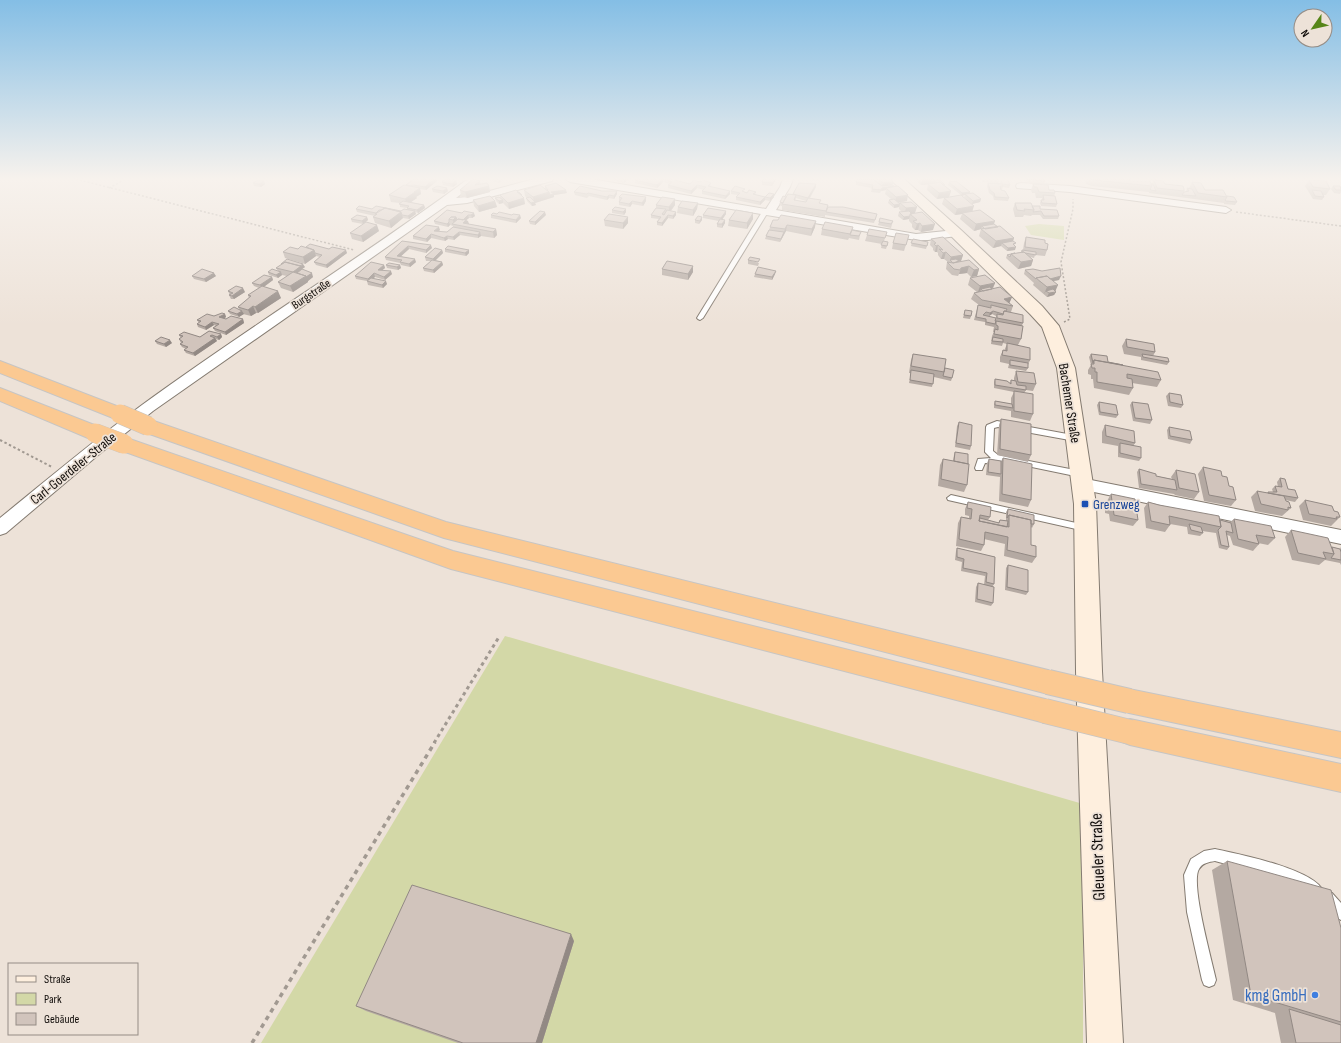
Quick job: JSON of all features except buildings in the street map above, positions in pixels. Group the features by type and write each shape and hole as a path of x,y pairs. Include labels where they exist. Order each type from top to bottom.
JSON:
{"highway":[{"path":"0,367 120,414 147,417 444,530 1048,682 1129,701 1341,745"},
{"path":"0,394 124,444 451,560 1130,732 1341,778"}],"street":[{"name":"Burgstraße","path":"147,417 246,338 407,228"},
{"path":"860,228 922,238 956,232"},
{"name":"Bachemer Straße","path":"951,228 1023,296 1050,326 1066,368 1085,504 1089,671"},
{"name":"Carl-Goerdeler-Straße","path":"0,528 65,474 147,417"},
{"path":"1081,479 1341,537"},
{"name":"Gleueler Straße","path":"1089,671 1105,1043"}],"lane":[{"path":"700,318 757,228"},
{"path":"1075,438 997,424 990,427 989,452 995,457 1081,479"},
{"path":"979,468 981,461 986,460 1081,479"},
{"path":"951,498 1085,528"},
{"path":"1209,980 1194,912 1190,875 1195,862 1204,857 1215,856 1280,872 1309,884 1332,902 1341,913"}],"path":[{"path":"265,228 370,254"},
{"path":"1050,326 1068,321 1070,319 1061,262 1069,228"},
{"path":"0,440 65,474"},
{"path":"252,1043 499,637"}],"green space":[{"path":"1026,228 1064,228 1064,240 1031,235"},
{"path":"505,636 1083,804 1083,1043 261,1043"}],"place":[{"name":"Grenzweg","path":"1085,504"},
{"name":"kmg GmbH","path":"1315,995"}]}
